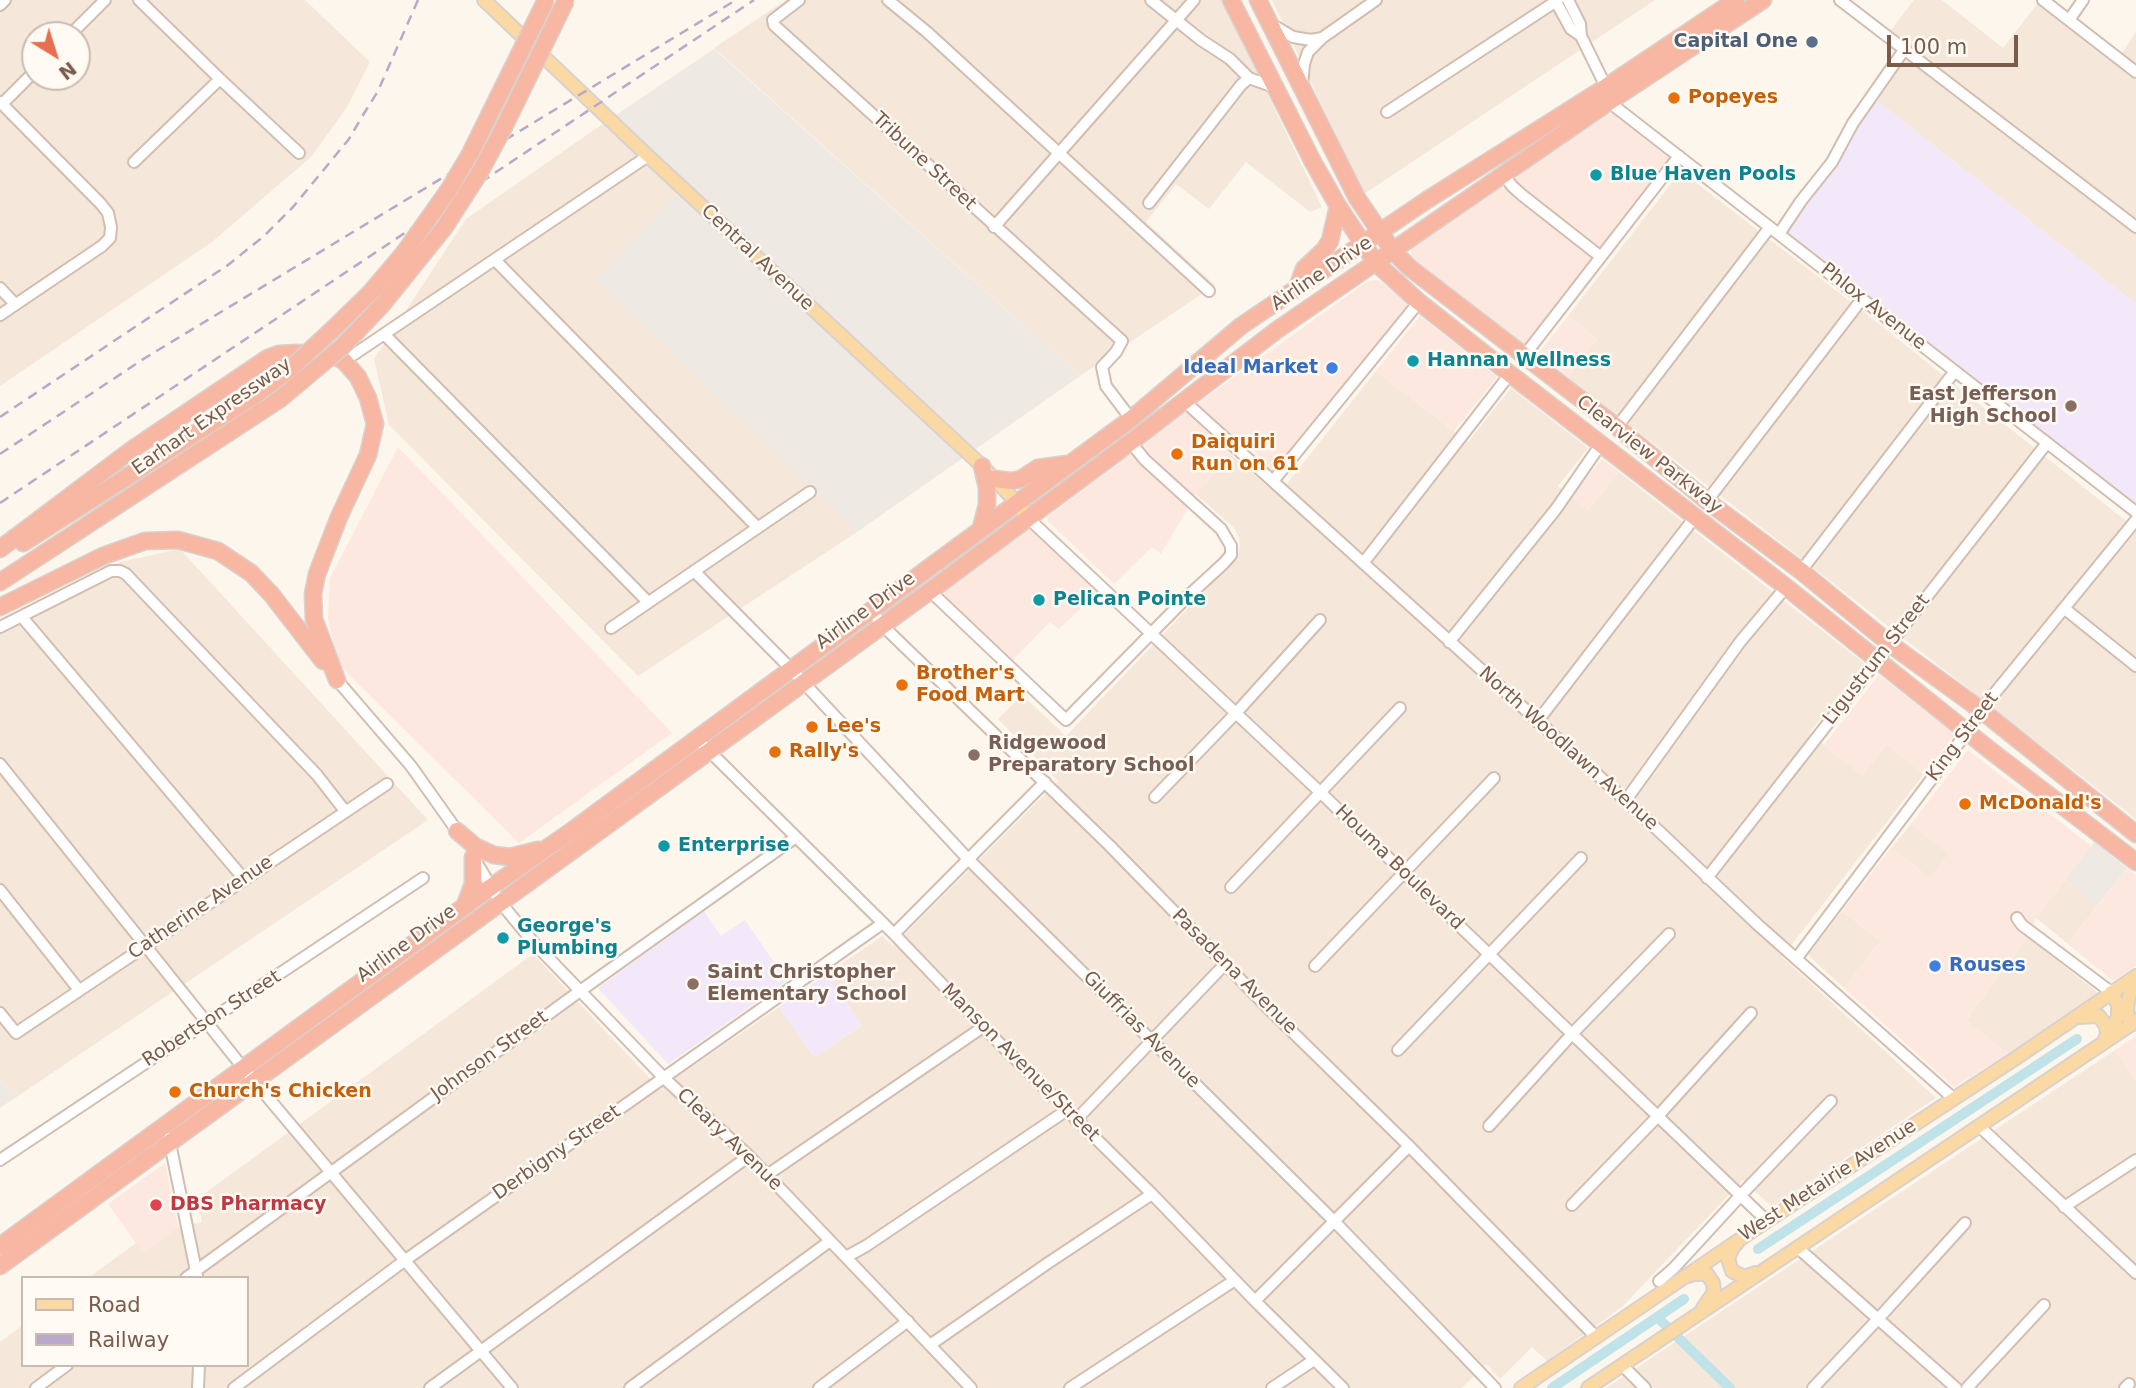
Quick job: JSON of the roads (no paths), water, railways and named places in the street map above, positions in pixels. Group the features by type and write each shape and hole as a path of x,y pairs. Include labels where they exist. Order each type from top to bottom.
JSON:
{"highway":[{"name":"Earhart Expressway","path":"0,558 254,396 290,369 371,292 404,253 448,191 470,154 547,0"},
{"name":"Earhart Expressway","path":"0,582 280,399 342,347 381,306 444,228 497,141 566,0"},
{"name":"Clearview Parkway","path":"1231,0 1313,162 1376,263 1419,302 1510,374 2130,857"},
{"name":"Clearview Parkway","path":"1258,0 1357,198 1393,251 1410,268 1618,427 1707,501 1801,570 1890,643 1981,710 2136,834"},
{"name":"Airline Drive","path":"0,1266 930,591 1277,330 1503,174 1736,0"},
{"name":"Airline Drive","path":"0,1246 1131,419 1241,326 1427,200 1763,0"},
{"path":"1297,288 1304,269 1330,241 1338,206"},
{"path":"0,549 130,451 268,358 279,354 330,354 344,361 358,377 368,398 375,424 368,455 339,517 317,574 313,594 314,619 337,680"},
{"path":"1178,404 1186,388 1184,374"},
{"path":"1601,444 1609,438 1616,439 1675,484 1693,489"},
{"path":"994,479 1011,481 1020,479 1038,468 1069,463"},
{"path":"981,528 987,505 987,487 982,466"},
{"path":"0,607 103,556 145,541 178,540 218,551 251,573 271,594 337,680"},
{"path":"2052,798 2067,779"},
{"path":"457,831 476,847 494,855 528,853 550,846"},
{"path":"462,909 474,884 473,857"}],"main road":[{"name":"Central Avenue","path":"484,0 982,466 1028,518"},
{"name":"West Metairie Avenue","path":"1521,1388 2110,992 2136,978"},
{"path":"2134,1023 2127,1010 2136,978"},
{"path":"2102,1042 2118,1017 2118,1005 2110,992"},
{"path":"2129,996 2136,1008"},
{"path":"2074,1017 2099,1016 2106,1026 2102,1042"},
{"name":"West Metairie Avenue","path":"1588,1388 2134,1023"},
{"path":"1744,1236 1733,1247 1728,1259 1732,1271 1744,1277 1770,1267"},
{"path":"1679,1280 1693,1274 1707,1274 1713,1283 1714,1292 1706,1305 1689,1320"}],"street":[{"path":"0,5 5,0"},
{"path":"84,21 105,0"},
{"path":"139,0 299,153"},
{"name":"Tribune Street","path":"799,0 774,20 774,25 1122,341 1102,367 1106,386 1131,419"},
{"path":"888,0 927,32 1209,291"},
{"path":"1151,0 1201,40 1230,59 1249,78 1274,88"},
{"path":"994,227 1194,0"},
{"path":"1302,88 1308,52 1322,38 1376,0"},
{"path":"1568,0 1580,24 1581,36 1608,94"},
{"path":"1840,0 2136,227"},
{"path":"2043,0 2136,72"},
{"path":"2069,20 2083,0"},
{"path":"1387,112 1556,1 1571,29 1581,36"},
{"path":"1267,20 1293,37 1311,40 1322,38"},
{"path":"1618,427 1832,162 1861,111 1904,50"},
{"path":"1149,203 1249,78"},
{"path":"134,162 220,79"},
{"path":"0,315 110,238 108,213 101,204 1,103 21,84"},
{"name":"Phlox Avenue","path":"1608,94 1679,156 2136,512"},
{"path":"353,355 648,156"},
{"path":"1524,356 1679,156"},
{"path":"1503,174 1522,195 1601,257"},
{"path":"495,260 757,527"},
{"path":"0,288 15,303"},
{"path":"1707,501 1862,299"},
{"path":"1273,481 1419,302"},
{"path":"385,335 648,602"},
{"path":"1801,570 1955,371"},
{"path":"1364,562 1510,374"},
{"name":"North Woodlawn Avenue","path":"1178,404 1273,481 1364,562 1796,959 1953,1098"},
{"path":"930,591 1064,720 1231,555 1231,546 1221,529 1145,460 1132,441"},
{"name":"Ligustrum Street","path":"1707,878 2047,443"},
{"path":"1450,642 1556,509 1601,444"},
{"path":"611,628 810,492"},
{"path":"1537,722 1695,517"},
{"name":"Houma Boulevard","path":"1028,518 1321,793 1767,1221"},
{"name":"King Street","path":"1796,959 1968,732 1981,710 2136,520"},
{"path":"0,627 111,571 121,571 317,775 345,811"},
{"name":"Giuffrias Avenue","path":"694,571 790,668 968,859 1334,1221 1495,1388"},
{"path":"1626,800 1740,642 1786,587"},
{"name":"Pasadena Avenue","path":"871,609 882,625 1045,782 1409,1146 1595,1337"},
{"path":"2065,609 2136,666"},
{"path":"22,617 244,879"},
{"path":"1155,797 1320,620"},
{"name":"Cleary Avenue","path":"337,680 411,766 457,831 500,902 534,943 665,1079 749,1156 971,1388"},
{"path":"1231,887 1400,708"},
{"name":"Manson Avenue/Street","path":"696,738 1343,1388"},
{"path":"0,764 207,1024 512,1388"},
{"path":"1315,966 1494,778"},
{"path":"894,934 1045,782"},
{"name":"Catherine Avenue","path":"0,1013 16,1033 387,784"},
{"name":"Johnson Street","path":"197,1274 330,1172 796,837"},
{"path":"2130,857 2136,839"},
{"path":"1398,1050 1581,858"},
{"name":"Robertson Street","path":"0,1160 423,878"},
{"path":"0,890 79,990"},
{"path":"2017,918 2022,925 2110,992"},
{"name":"Derbigny Street","path":"234,1388 404,1261 883,923"},
{"path":"1489,1126 1572,1034 1669,934"},
{"path":"1076,1119 1225,964"},
{"path":"1572,1205 1658,1116 1751,1013"},
{"path":"767,1175 983,1027"},
{"path":"1659,1281 1831,1101"},
{"path":"846,1257 1067,1110"},
{"path":"165,1125 197,1274"},
{"path":"1979,1126 2136,1273"},
{"path":"1255,1301 1409,1146"},
{"path":"430,1388 749,1156"},
{"path":"2064,1207 2136,1160"},
{"path":"930,1345 1152,1194"},
{"path":"1813,1388 1965,1223"},
{"path":"630,1388 830,1241"},
{"path":"1798,1248 1956,1388"},
{"path":"1070,1388 1235,1280"},
{"path":"1967,1388 2043,1305"},
{"path":"819,1388 908,1321"},
{"path":"1272,1388 1314,1360"},
{"path":"1622,1365 1645,1388"},
{"path":"36,1388 64,1367"},
{"path":"198,1388 199,1367"}],"waterway":[{"path":"1758,1249 2077,1039"},
{"path":"1552,1388 1684,1299"},
{"path":"1657,1317 1730,1388"}],"railway":[{"path":"0,417 228,265 264,236 293,207 349,139 378,91 418,0"},
{"path":"0,454 145,358 736,0"},
{"path":"0,503 754,0"}],"place":[{"name":"Capital One","path":"1812,42"},
{"name":"Popeyes","path":"1674,98"},
{"name":"Blue Haven Pools","path":"1596,175"},
{"name":"Hannan Wellness","path":"1413,361"},
{"name":"Ideal Market","path":"1332,368"},
{"name":"East Jefferson High School","path":"2071,406"},
{"name":"Daiquiri Run on 61","path":"1177,454"},
{"name":"Pelican Pointe","path":"1039,600"},
{"name":"Brother's Food Mart","path":"902,685"},
{"name":"Lee's","path":"812,727"},
{"name":"Rally's","path":"775,752"},
{"name":"Ridgewood Preparatory School","path":"974,755"},
{"name":"McDonald's","path":"1965,804"},
{"name":"Enterprise","path":"664,846"},
{"name":"George's Plumbing","path":"503,938"},
{"name":"Rouses","path":"1935,966"},
{"name":"Saint Christopher Elementary School","path":"693,984"},
{"name":"Church's Chicken","path":"175,1092"},
{"name":"DBS Pharmacy","path":"156,1205"}]}
